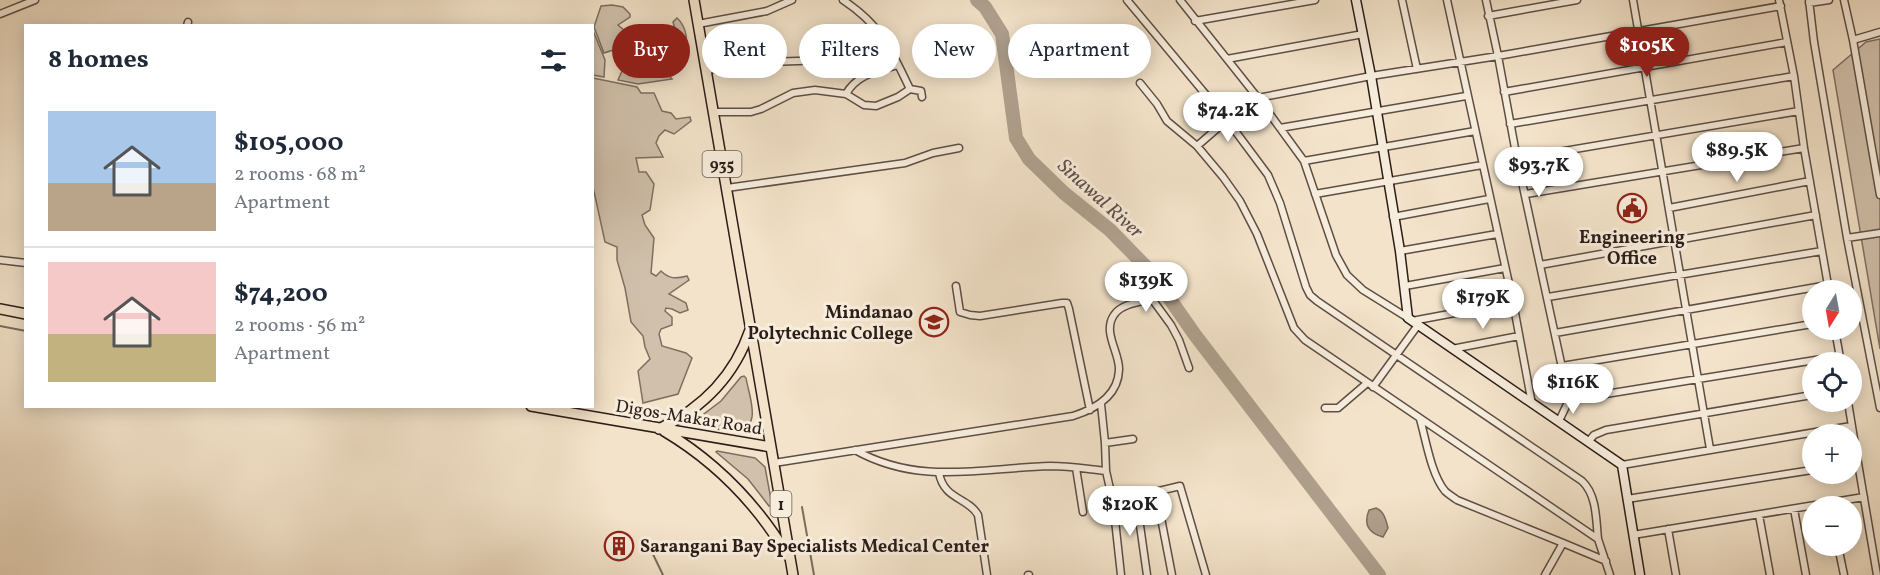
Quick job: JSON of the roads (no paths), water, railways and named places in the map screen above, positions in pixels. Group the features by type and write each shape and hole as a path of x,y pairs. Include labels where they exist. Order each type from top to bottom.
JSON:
{"main road":[{"name":"935","path":"694,0 702,47"},
{"name":"935","path":"708,78 771,447"},
{"path":"0,309 24,314"},
{"path":"750,328 737,361 717,389 690,412 659,429 699,454 734,485 765,521 791,561"},
{"name":"Digos-Makar Road","path":"542,408 771,447"},
{"name":"1","path":"771,447 793,575"}],"street":[{"path":"0,14 35,0"},
{"path":"698,24 767,11 792,0"},
{"path":"843,0 874,24"},
{"path":"1127,0 1227,120 1274,186 1310,295 1586,485 1592,495 1598,539 1610,575"},
{"path":"1180,0 1258,98 1304,161 1336,255 1347,275 1363,290 1413,321 1622,465 1802,434"},
{"path":"1196,21 1315,0"},
{"path":"1325,408 1338,408 1370,385 1397,355 1413,321 1356,0"},
{"path":"1402,0 1417,69"},
{"path":"1447,0 1466,96 1513,302 1532,405"},
{"path":"1486,0 1517,159 1569,400 1559,421"},
{"path":"1522,0 1524,9"},
{"path":"1488,16 1577,0"},
{"path":"1633,0 1710,449"},
{"path":"1829,0 1809,2 1847,238 1880,408"},
{"path":"1844,0 1880,195"},
{"path":"1197,146 1227,120 1258,98 1371,76 1639,32 1780,3 1827,280"},
{"path":"1853,40 1880,32"},
{"path":"1227,59 1363,34"},
{"path":"1504,92 1787,42"},
{"path":"900,69 910,88 921,91 922,97"},
{"path":"1510,124 1794,76"},
{"path":"846,94 852,84 860,78"},
{"path":"1140,82 1167,121 1197,146 1227,183 1247,213 1294,328 1305,340 1598,539"},
{"path":"714,112 751,112 806,90 846,94 864,105 876,106 898,97 910,88"},
{"path":"1280,128 1466,96"},
{"path":"1517,159 1799,111"},
{"path":"1304,161 1474,131"},
{"path":"727,188 905,163 933,153 959,148"},
{"path":"1526,194 1804,148"},
{"path":"1315,194 1482,165"},
{"path":"1669,208 1810,181"},
{"path":"1393,217 1489,199"},
{"path":"1540,265 1816,215"},
{"path":"1847,238 1880,233"},
{"path":"1400,251 1497,234"},
{"path":"1548,297 1822,251"},
{"path":"0,260 24,263"},
{"path":"1405,286 1505,268"},
{"path":"956,286 960,312 974,316 1067,303 1090,410"},
{"path":"1555,333 1687,309 1802,292"},
{"path":"774,463 1073,416 1090,410 1101,404 1111,393 1119,369 1110,326 1113,315 1124,306 1152,299 1171,325 1189,368"},
{"path":"1413,321 1513,302"},
{"path":"1562,366 1802,326"},
{"path":"1452,348 1519,336"},
{"path":"1569,400 1802,365"},
{"path":"1588,442 1594,435 1606,430 1802,397"},
{"path":"1101,404 1106,471 1113,502 1121,575"},
{"path":"1420,418 1436,473 1446,492 1457,500 1606,561"},
{"path":"1105,443 1133,439"},
{"path":"854,450 884,463 939,473 1050,466 1106,471"},
{"path":"1622,465 1640,575"},
{"path":"1076,468 1083,512"},
{"path":"1627,499 1802,472"},
{"path":"939,473 949,492 964,504 973,507 978,515 987,575"},
{"path":"1860,484 1876,575"},
{"path":"1113,502 1176,486 1181,487 1206,575"},
{"path":"1156,492 1172,575"},
{"path":"1136,496 1147,575"},
{"path":"1633,535 1802,508"},
{"path":"1794,509 1806,575"},
{"path":"1759,515 1770,575"},
{"path":"1668,529 1676,575"},
{"path":"1545,575 1563,543"},
{"path":"1840,556 1844,575"}],"waterway":[{"name":"Sinawal River","path":"977,0 985,7 1002,34 1016,138 1029,159 1064,193 1110,230 1151,272 1195,335 1379,575"},
{"path":"0,326 24,331"},
{"path":"802,507 814,575"},
{"path":"649,546 663,575"}],"place":[{"name":"Engineering Office","path":"1632,208"},
{"name":"Mindanao Polytechnic College","path":"934,322"},
{"name":"Sarangani Bay Specialists Medical Center","path":"619,546"}]}
